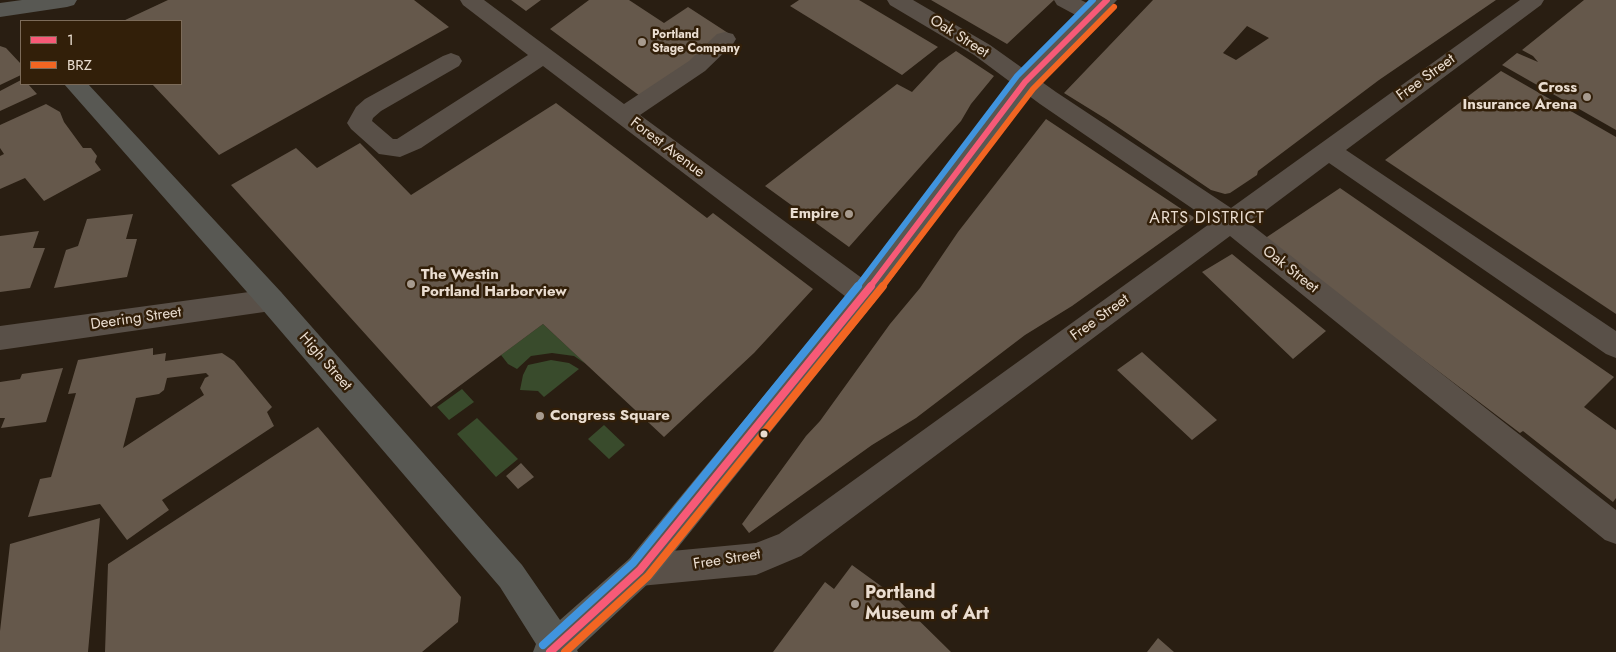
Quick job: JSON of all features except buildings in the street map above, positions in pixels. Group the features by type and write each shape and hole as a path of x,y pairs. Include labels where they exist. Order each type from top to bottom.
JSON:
{"main road":[{"path":"12,10 66,0"},
{"path":"556,650 640,570 864,295 1025,82 1099,7"},
{"name":"High Street","path":"76,85 271,300 511,576 556,650"}],"street":[{"name":"Forest Avenue","path":"470,0 864,295"},
{"name":"Oak Street","path":"897,0 982,50 1025,82 1210,206 1616,529"},
{"path":"1064,0 1099,7"},
{"name":"Free Street","path":"640,570 756,559 790,545 1534,0"},
{"path":"624,115 697,66 725,39"},
{"path":"451,61 373,105 364,113 359,123 387,148 400,148 413,142 544,55"},
{"path":"1328,150 1616,346"},
{"name":"Deering Street","path":"0,338 271,300"}],"green space":[{"path":"543,324 586,364 574,356 552,353 531,356 517,369 508,364 501,355"},
{"path":"551,360 569,363 579,369 544,397 538,391 520,390 523,375 528,365"},
{"path":"462,389 474,402 449,420 437,407"},
{"path":"477,418 518,459 496,477 457,434"},
{"path":"604,425 625,445 609,459 588,439"}],"transit line":[{"path":"543,645 633,563 856,289 1017,76 1093,0"},
{"name":"1","path":"550,652 640,570 864,295 1025,82 1107,0"},
{"name":"BRZ","path":"565,652 648,576 872,301 1033,89 1114,7"}],"place":[{"name":"Portland Stage Company","path":"642,42"},
{"name":"Cross Insurance Arena","path":"1587,97"},
{"name":"Empire","path":"849,214"},
{"name":"The Westin Portland Harborview","path":"411,284"},
{"name":"Congress Square","path":"540,416"},
{"name":"Portland Museum of Art","path":"855,604"}],"district":[{"name":"ARTS DISTRICT","path":"1207,219"}]}
